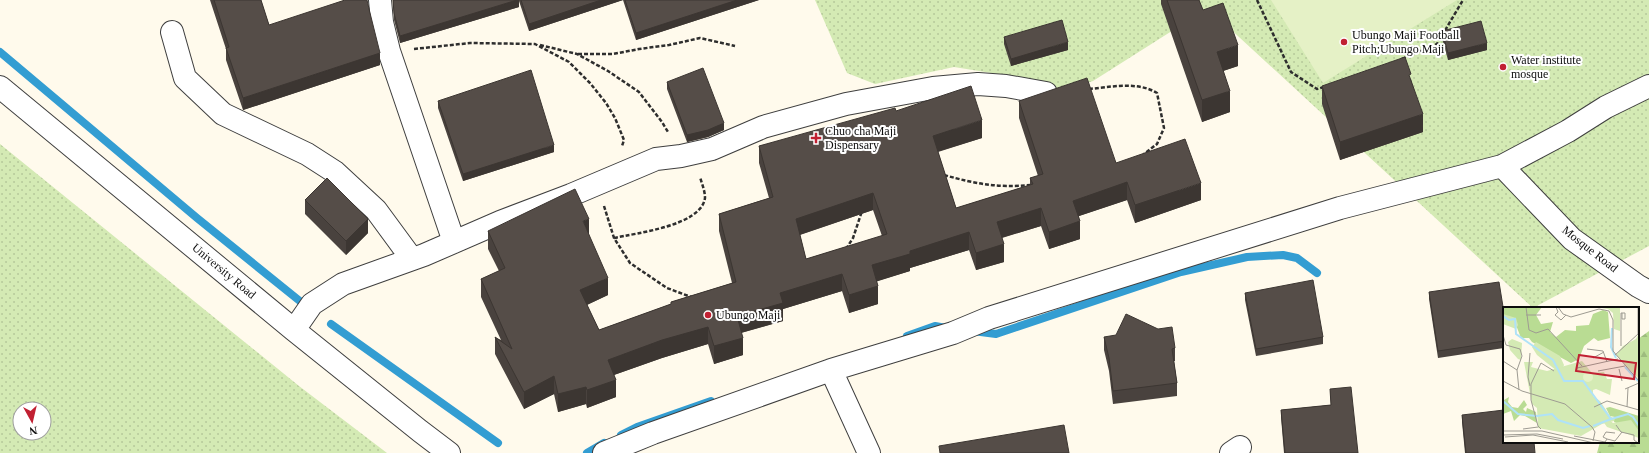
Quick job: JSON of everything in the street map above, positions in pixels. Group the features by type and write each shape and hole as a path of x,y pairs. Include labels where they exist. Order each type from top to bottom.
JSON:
{"street":[{"path":"380,0 382,22 389,51 454,242"},
{"path":"172,32 185,78 223,114 307,154 335,172 376,210 412,259"},
{"path":"294,330 312,304 343,284 412,259 656,159 681,156 712,149 763,127 860,101 933,88 978,84 1006,86 1046,94"},
{"path":"604,453 653,433 831,370 953,333 988,318 1327,212 1502,166 1568,131 1606,107 1649,86"},
{"name":"University Road","path":"0,87 294,330 449,453"},
{"name":"Mosque Road","path":"1502,166 1572,239 1638,286 1649,292"},
{"path":"831,370 869,453"}],"path":[{"path":"1257,0 1291,72 1317,89 1330,85"},
{"path":"1398,60 1437,44 1463,0"},
{"path":"578,54 613,54 669,45 700,38 735,46"},
{"path":"389,51 470,43 535,44 569,62 590,83 606,103 615,118 624,140 603,204 614,238 630,262 667,288 698,299"},
{"path":"1083,90 1127,86 1147,87 1157,93 1164,128 1157,144 1141,156"},
{"path":"614,238 665,227 695,214 702,206 705,199 704,189 698,174"},
{"path":"940,174 976,184 1009,187 1038,185"},
{"path":"840,253 846,250 853,238 861,218 863,207"}],"green space":[{"path":"815,0 1649,0 1649,246 1535,307 1532,307 1213,13 1175,29 1093,81 1058,93 1022,78 954,67 875,84 847,73"},
{"name":"Ubungo Maji Football Pitch;Ubungo Maji","path":"1271,0 1457,0 1323,83"},
{"path":"0,144 299,386 387,453 0,453"},
{"path":"1649,331 1649,453 1597,453 1600,443 1639,443 1639,338"}],"building":[{"path":"214,0 261,0 269,25 345,0 367,0 380,53 243,98 226,48 229,47"},
{"path":"393,0 517,0 400,36 394,13"},
{"path":"521,0 601,0 529,24"},
{"path":"625,0 737,0 636,33"},
{"path":"1167,0 1199,0 1203,10 1223,3 1238,45 1217,52 1230,91 1202,100"},
{"path":"1062,20 1068,42 1011,59 1004,37"},
{"path":"1481,21 1487,43 1448,53 1442,31"},
{"path":"1405,57 1411,74 1409,75 1423,114 1340,142 1322,86"},
{"path":"703,68 724,123 708,130 687,135 667,82"},
{"path":"531,70 554,145 463,174 438,101"},
{"path":"1087,78 1116,163 1185,139 1201,183 1135,205 1127,182 1073,201 1080,221 1049,232 1041,208 997,222 1004,244 976,253 969,232 910,251 910,254 872,265 878,286 849,295 842,274 780,293 783,303 737,316 743,338 714,346 708,327 662,340 608,360 616,380 587,390 586,387 558,394 554,376 524,392 495,337 512,349 481,279 505,268 488,231 575,189 589,219 583,221 608,278 580,290 599,330 671,304 671,302 736,282 719,214 773,197 759,146 895,108 896,111 971,86 982,120 933,136 956,208 1033,184 1030,178 1043,174 1019,101","holes":["873,193 887,234 806,259 796,219"]},
{"path":"327,178 368,219 346,241 305,200"},
{"path":"1313,280 1323,337 1256,349 1245,293"},
{"path":"1499,282 1503,307 1503,341 1438,351 1429,292"},
{"path":"1126,314 1158,329 1172,327 1175,348 1172,349 1177,383 1113,391 1109,358 1104,337 1116,335"},
{"path":"1351,387 1358,453 1285,453 1281,410 1331,405 1330,389"},
{"path":"1503,410 1503,443 1534,443 1535,453 1466,453 1462,415"},
{"path":"1064,425 1069,453 940,453 939,446"}],"waterway":[{"path":"0,52 197,218 306,306"},
{"path":"973,331 996,334 1181,272 1247,257 1283,255 1297,258 1317,273"},
{"path":"331,324 498,443"},
{"path":"907,336 935,326 946,328"},
{"path":"621,435 637,427 711,401"},
{"path":"587,453 604,443"}],"place":[{"name":"Ubungo Maji Football Pitch;Ubungo Maji","path":"1344,42"},
{"name":"Water institute mosque","path":"1503,67"},
{"name":"Chuo cha Maji Dispensary","path":"816,138"},
{"name":"Ubungo Maji","path":"708,315"}]}
